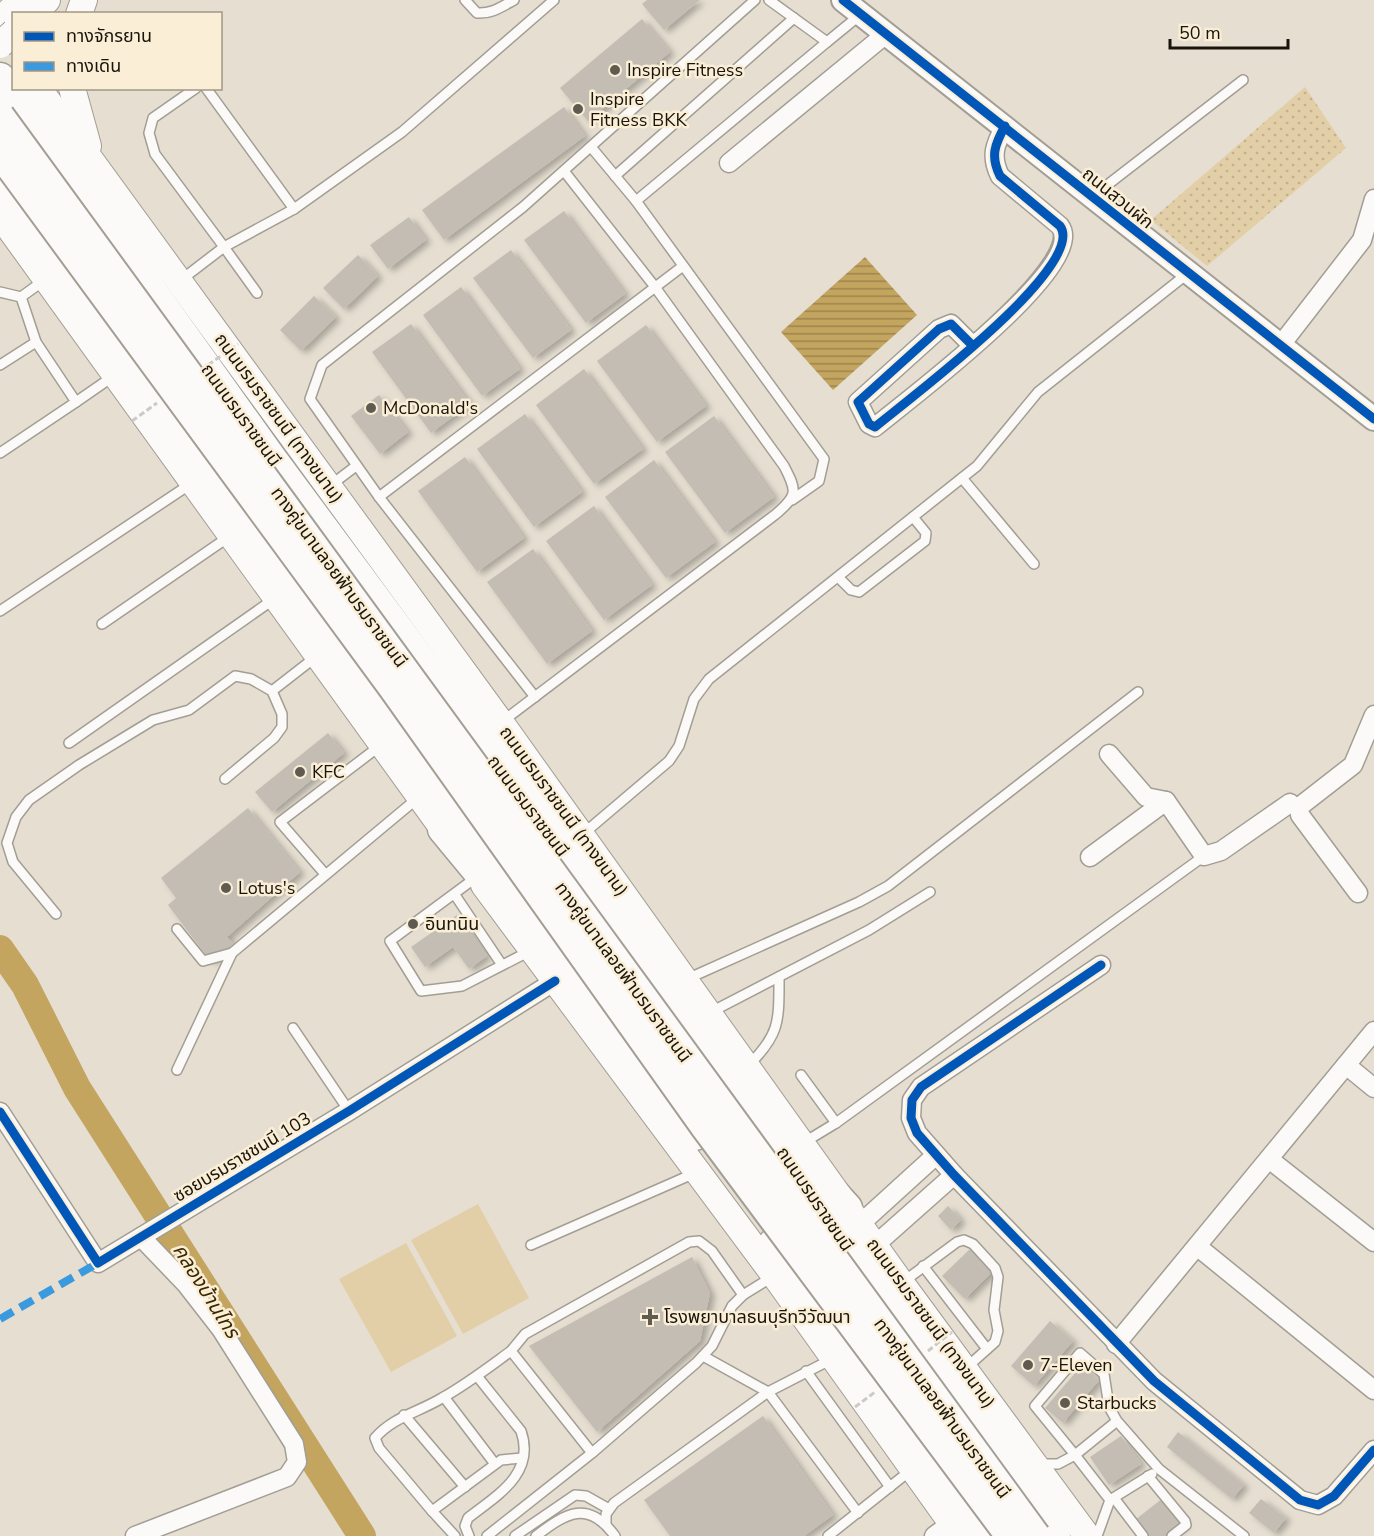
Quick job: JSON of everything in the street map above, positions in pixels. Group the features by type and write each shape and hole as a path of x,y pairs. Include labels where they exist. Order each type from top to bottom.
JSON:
{"highway":[{"name":"ถนนบรมราชชนนี","path":"0,78 272,458 742,1077 866,1275 1055,1536"},
{"path":"0,182 190,439 694,1135 989,1536"},
{"path":"443,829 694,1135"},
{"path":"742,1077 853,1216"}],"main road":[{"path":"0,21 21,0"},
{"path":"35,12 47,0"},
{"path":"58,0 64,0"},
{"path":"0,45 12,34"},
{"path":"0,37 12,52"},
{"name":"ถนนบรมราชชนนี (ทางขนาน)","path":"39,90 501,723 685,980 708,1013 742,1077 803,1143 874,1246 1087,1536"},
{"path":"72,90 79,119 96,169"},
{"name":"ทางคู่ขนานลอยฟ้าบรมราชชนนี","path":"0,116 411,675 725,1114 1036,1536"},
{"name":"ทางคู่ขนานลอยฟ้าบรมราชชนนี","path":"0,153 393,688 705,1127 1010,1536"},
{"path":"0,215 194,481 419,798 835,1358 913,1468 949,1532"},
{"path":"0,245 43,274"}],"street":[{"name":"ถนนสวนผัก","path":"843,0 1005,126 1187,274 1374,419"},
{"path":"729,163 886,34"},
{"path":"973,346 951,324 939,329 858,402 869,424 875,427 973,346 1006,318 1040,281 1064,242 1065,233 1060,226 1000,176 995,165 995,145 1005,126"},
{"path":"1280,346 1362,240 1374,200"},
{"path":"1358,893 1300,815 1299,807 1353,765 1374,715"},
{"path":"1109,754 1146,797 1166,801 1204,856 1221,851 1290,803"},
{"path":"1090,857 1166,801"},
{"path":"1101,965 921,1086 912,1100 910,1118 917,1133 954,1175 1116,1344 1172,1397 1300,1500 1318,1504 1334,1496 1374,1450"},
{"name":"ซอยบรมราชชนนี 103","path":"0,1112 98,1263 349,1111 555,981"},
{"path":"1116,1344 1374,1031"},
{"path":"1346,1065 1374,1088"},
{"path":"853,1216 936,1155"},
{"path":"1269,1159 1374,1242"},
{"path":"874,1246 954,1175"},
{"path":"135,1536 287,1477 297,1462 294,1444 221,1329 145,1236"},
{"path":"1198,1247 1374,1390"}],"lane":[{"path":"465,0 477,13 483,14 492,13 514,0"},
{"path":"179,281 224,247 294,209 402,132 554,0"},
{"path":"535,698 356,466 310,399 322,365 564,171 755,0"},
{"path":"769,0 827,42"},
{"path":"636,201 861,14"},
{"path":"615,176 794,18"},
{"path":"1091,198 1243,80"},
{"path":"193,90 153,118 149,133 155,154 257,293"},
{"path":"207,90 294,209"},
{"path":"501,723 819,481 824,459 636,201 591,147"},
{"path":"564,171 608,224 655,287 784,466 795,487 792,500"},
{"path":"380,497 684,266"},
{"path":"21,297 43,274"},
{"path":"581,835 669,762 679,746 694,699 709,679 962,478 976,466 1038,392 1187,274"},
{"path":"0,292 21,297"},
{"path":"21,297 36,342 76,402"},
{"path":"0,365 36,342"},
{"path":"0,453 117,374"},
{"path":"329,486 356,466"},
{"path":"962,478 1034,564"},
{"path":"0,611 194,481"},
{"path":"838,577 851,590 859,592 925,541 926,533 913,517"},
{"path":"102,624 232,535"},
{"path":"69,743 276,598"},
{"path":"272,692 317,656"},
{"path":"56,914 13,862 7,843 16,817 29,800 79,765 153,720 189,710 235,676 251,679 272,692 282,714 282,727 274,738 225,779"},
{"path":"685,980 859,902 888,886 1138,692"},
{"path":"325,874 280,822 381,745"},
{"path":"177,1070 232,953 419,798"},
{"path":"803,1143 836,1123 1204,856"},
{"path":"478,876 390,941 422,991 462,986 532,950"},
{"path":"708,1013 869,930 930,892"},
{"path":"455,895 502,965"},
{"path":"177,929 203,961 232,953"},
{"path":"742,1077 767,1047 775,1033 779,977"},
{"path":"293,1028 349,1111"},
{"path":"801,1075 836,1123"},
{"path":"531,1245 698,1172"},
{"path":"901,1283 957,1242 964,1240 973,1244 995,1268 998,1277 994,1310 999,1331 995,1342 964,1369"},
{"path":"455,1536 379,1448 375,1438 404,1415 444,1397 477,1376 511,1351 525,1334 689,1242 699,1241 712,1251 743,1295"},
{"path":"923,1266 987,1349"},
{"path":"487,1536 592,1454 702,1356 712,1346 725,1316 743,1295 775,1276"},
{"path":"511,1351 592,1454"},
{"path":"1143,1536 1035,1406 1080,1353 1104,1374 1109,1407 1117,1421 1159,1469 1244,1536"},
{"path":"702,1356 768,1392 858,1513"},
{"path":"606,1524 609,1509 768,1392 835,1358"},
{"path":"806,1371 890,1487"},
{"path":"469,1536 465,1526 468,1518 517,1478 524,1441 521,1431 477,1376"},
{"path":"444,1397 495,1464"},
{"path":"404,1415 465,1487"},
{"path":"1035,1464 1058,1464 1075,1455 1117,1421"},
{"path":"432,1511 501,1460 522,1458"},
{"path":"828,1536 913,1468"},
{"path":"1097,1536 1112,1499 1159,1469"},
{"path":"1148,1476 1186,1525 1172,1536"},
{"path":"515,1536 575,1495 585,1496 609,1509"},
{"path":"536,1536 571,1513 583,1511 606,1524 615,1536"}],"shaded area":[{"path":"1305,87 1346,148 1207,266 1151,220"},
{"path":"865,257 917,315 833,390 781,332"},
{"path":"478,1204 529,1298 463,1334 411,1240"},
{"path":"406,1243 457,1336 391,1372 339,1279"}],"building":[{"path":"647,0 700,0 664,30 642,4"},
{"name":"Inspire Fitness","path":"642,19 670,52 588,121 560,88"},
{"path":"564,107 585,136 444,240 422,210"},
{"path":"564,211 625,294 586,323 524,240"},
{"path":"409,217 426,240 388,269 370,245"},
{"path":"511,250 571,330 533,358 473,278"},
{"path":"358,255 378,276 344,309 323,288"},
{"path":"461,287 520,369 482,396 423,315"},
{"path":"314,296 336,317 301,351 280,330"},
{"path":"411,324 470,404 431,433 372,352"},
{"path":"646,325 706,406 657,442 597,361"},
{"path":"584,369 643,449 594,484 536,405"},
{"path":"379,395 408,432 380,454 351,416"},
{"path":"525,414 582,492 534,527 477,449"},
{"path":"714,416 774,497 725,533 665,452"},
{"path":"465,457 524,538 477,572 418,491"},
{"path":"654,460 715,542 666,578 605,497"},
{"path":"594,506 652,585 604,620 546,541"},
{"path":"533,549 592,631 547,664 487,582"},
{"name":"KFC","path":"328,733 344,753 272,812 255,792"},
{"name":"Lotus's","path":"248,808 300,872 227,937 233,944 211,962 168,905 176,898 161,878"},
{"path":"457,915 487,956 469,969 453,947 425,967 411,947"},
{"path":"948,1206 961,1220 951,1230 938,1216"},
{"path":"971,1248 993,1271 965,1299 942,1276"},
{"path":"692,1257 710,1293 700,1341 597,1432 529,1346"},
{"path":"1050,1321 1073,1341 1034,1386 1011,1366"},
{"path":"1082,1365 1099,1380 1063,1423 1045,1408"},
{"path":"763,1416 833,1515 804,1536 670,1536 644,1500"},
{"path":"1178,1432 1244,1485 1232,1499 1167,1447"},
{"path":"1121,1436 1141,1464 1109,1485 1090,1457"},
{"path":"1163,1498 1184,1524 1169,1536 1148,1536 1135,1520"},
{"path":"1261,1499 1286,1518 1274,1533 1249,1513"}],"waterway":[{"name":"คลองบ้านไทร","path":"0,949 25,985 77,1088 362,1536"}],"marked path":[{"path":"0,1319 98,1263"}],"cycle path":[{"path":"843,0 1374,419"},
{"path":"973,346 951,324 939,329 858,402 869,424 875,427 990,332 1048,270 1062,245 1060,226 1000,176 995,162 995,150 1005,126"},
{"path":"1101,965 921,1087 912,1100 911,1118 917,1133 954,1175 1154,1381 1300,1500 1318,1505 1334,1496 1374,1450"},
{"path":"0,1112 98,1263 349,1111 555,981"}],"place":[{"name":"Inspire Fitness","path":"615,70"},
{"name":"Inspire Fitness BKK","path":"578,109"},
{"name":"McDonald's","path":"371,408"},
{"name":"KFC","path":"300,772"},
{"name":"Lotus's","path":"226,888"},
{"name":"อินทนิน","path":"413,924"},
{"name":"โรงพยาบาลธนบุรีทวีวัฒนา","path":"650,1317"},
{"name":"7-Eleven","path":"1028,1365"},
{"name":"Starbucks","path":"1065,1403"}]}
